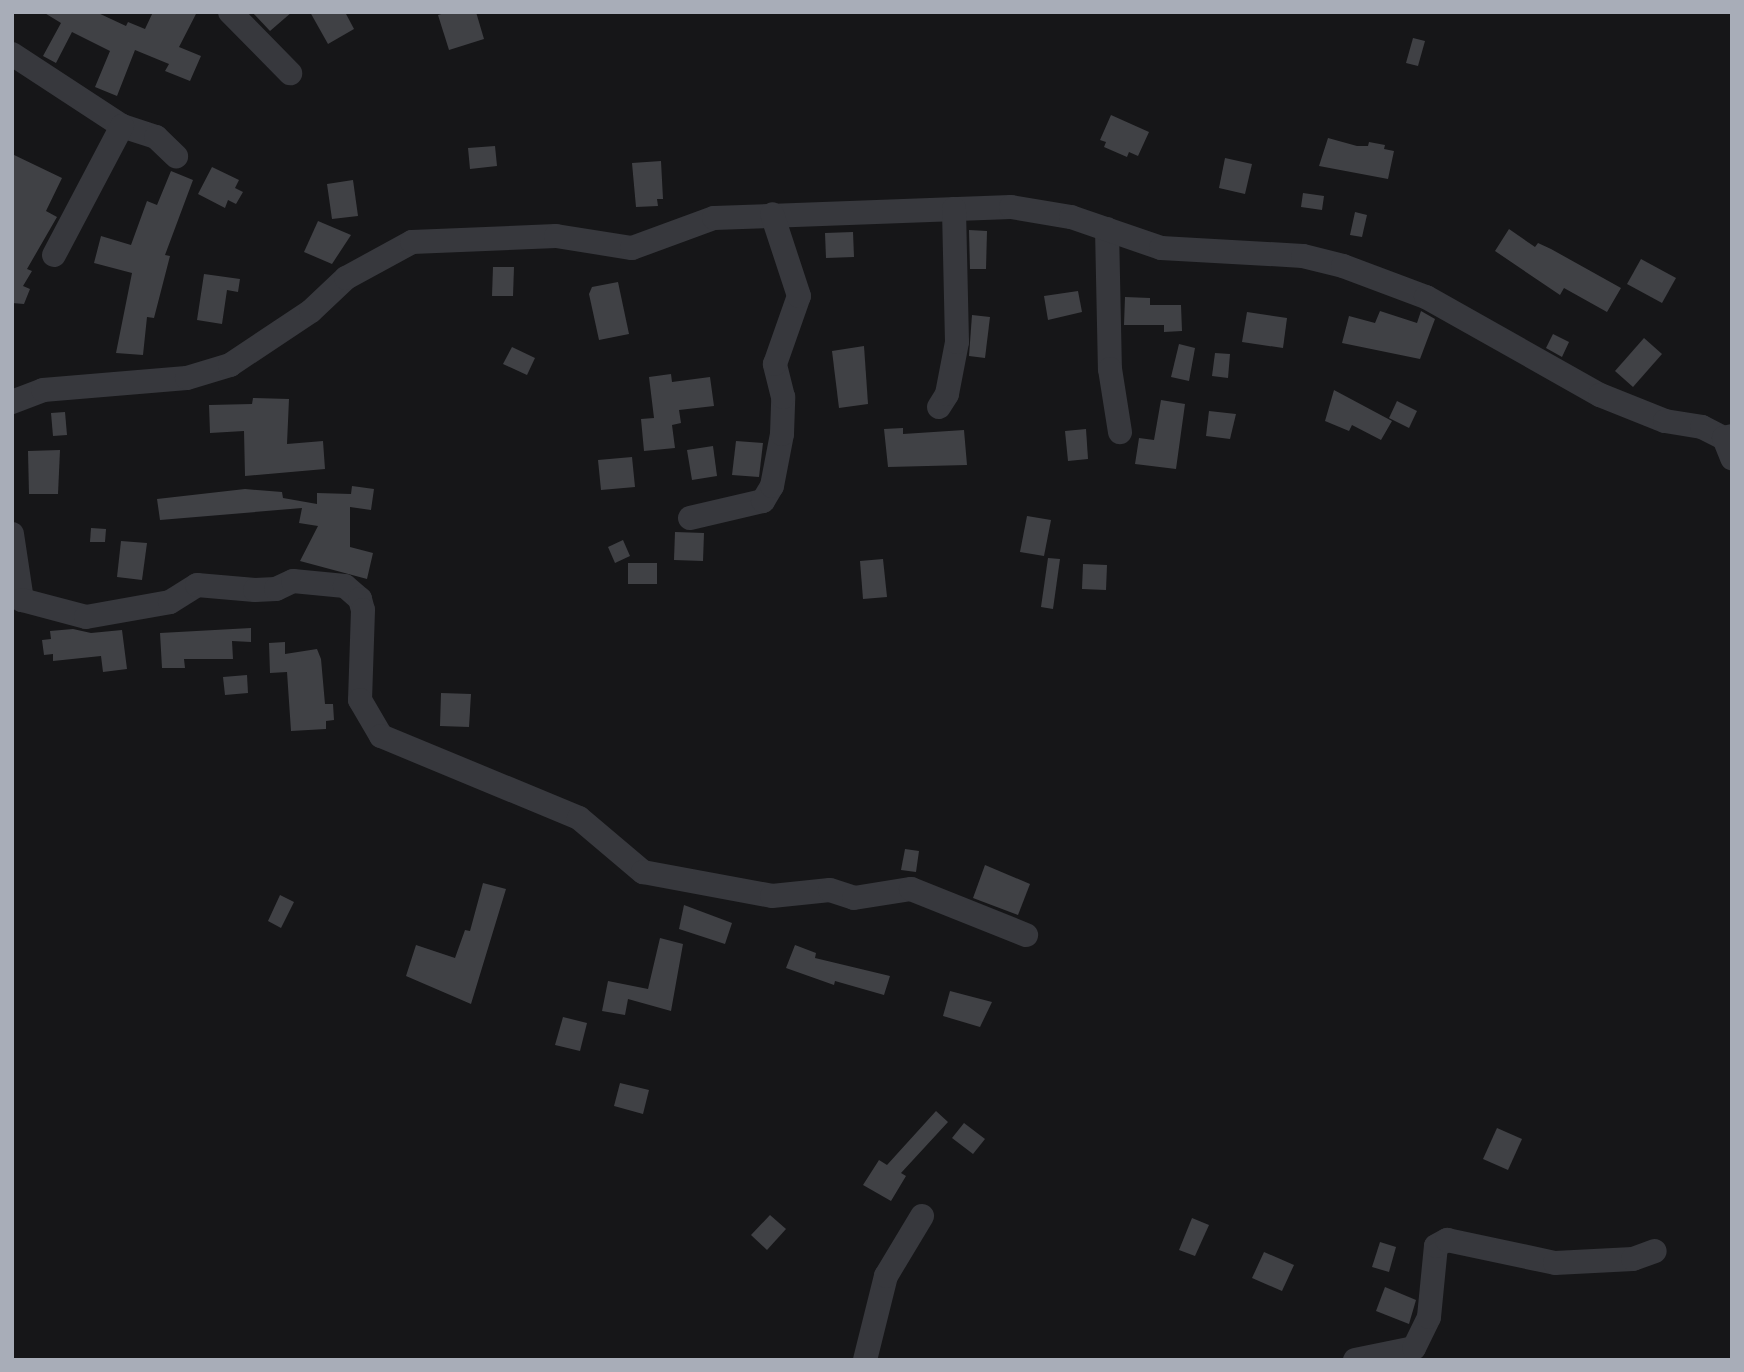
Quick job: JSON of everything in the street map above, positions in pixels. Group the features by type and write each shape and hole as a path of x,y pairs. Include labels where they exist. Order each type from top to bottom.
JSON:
{"street":[{"path":"230,12 290,73"},
{"path":"14,57 122,126 156,137 176,156"},
{"path":"54,255 122,126"},
{"path":"12,402 43,390 187,378 230,365 311,311 346,278 412,242 555,236 632,248 714,218 772,214 1023,208 1072,217 1161,248 1303,256 1380,278 1437,303 1600,395 1729,444"},
{"path":"939,407 947,394 957,342 954,209"},
{"path":"690,518 764,501 772,486 782,434 783,397 775,364 799,296 772,214"},
{"path":"1107,229 1110,369 1120,432"},
{"path":"12,534 22,600 86,617 170,602 197,585 265,590 293,580 345,586 360,599 363,610 359,700 380,736 579,818 643,872 772,896 830,890 854,898 912,889 1026,935"},
{"path":"865,1360 886,1276 922,1216"},
{"path":"1355,1360 1414,1348 1429,1317 1436,1246 1447,1240 1555,1263 1633,1259 1655,1251"}],"building":[{"path":"43,12 96,12 126,26 128,22 145,29 153,12 197,12 179,47 201,56 190,81 165,71 169,64 135,50 117,96 95,87 110,51 72,32 56,63 43,56 61,23"},
{"path":"252,12 292,12 270,31"},
{"path":"310,12 345,12 354,29 328,44"},
{"path":"448,12 476,12 484,39 449,50 438,15"},
{"path":"1413,38 1425,41 1418,66 1406,63"},
{"path":"1111,115 1149,132 1138,156 1129,152 1127,157 1104,147 1106,142 1100,140"},
{"path":"1328,138 1357,146 1368,146 1369,142 1385,145 1384,149 1394,151 1388,179 1319,166"},
{"path":"495,146 497,166 470,169 468,148"},
{"path":"12,154 62,178 46,211 57,217 27,269 32,271 23,286 30,289 24,304 12,303"},
{"path":"1225,158 1252,164 1245,194 1219,188"},
{"path":"661,161 663,199 657,199 658,206 636,207 632,163"},
{"path":"212,167 239,180 235,188 243,192 236,204 228,200 225,208 198,194"},
{"path":"171,171 193,180 165,255 170,256 154,318 147,317 143,355 116,353 132,273 94,263 101,236 131,245 147,201 157,205"},
{"path":"353,180 358,216 332,219 327,184"},
{"path":"1303,193 1324,196 1322,210 1301,207"},
{"path":"1355,212 1367,215 1362,237 1350,235"},
{"path":"318,221 351,235 332,264 304,252"},
{"path":"1509,229 1535,247 1538,243 1551,249 1621,288 1607,312 1564,288 1560,295 1495,251"},
{"path":"969,230 987,231 986,269 970,269"},
{"path":"853,232 854,257 826,258 825,233"},
{"path":"1641,259 1676,278 1662,303 1627,284"},
{"path":"493,267 514,267 513,296 492,296"},
{"path":"204,274 240,279 238,292 227,290 222,324 197,320"},
{"path":"618,282 629,334 599,340 589,294 592,287"},
{"path":"1078,291 1082,312 1048,320 1044,296"},
{"path":"1125,297 1150,298 1150,305 1181,305 1182,331 1164,332 1164,325 1124,325"},
{"path":"1380,311 1417,323 1421,311 1435,319 1420,359 1342,343 1349,316 1375,323"},
{"path":"1247,312 1287,318 1283,348 1242,342"},
{"path":"972,315 990,317 985,358 969,356"},
{"path":"1553,334 1569,342 1562,357 1546,348"},
{"path":"1644,338 1662,354 1633,387 1615,371"},
{"path":"1179,344 1195,348 1189,381 1171,377"},
{"path":"864,346 868,404 839,408 832,351"},
{"path":"512,347 535,358 527,375 503,364"},
{"path":"1215,353 1230,354 1228,378 1212,376"},
{"path":"671,374 672,382 710,377 714,406 679,410 681,423 672,425 675,448 644,451 641,419 654,418 649,377"},
{"path":"1334,390 1392,421 1381,440 1352,425 1349,431 1325,421"},
{"path":"253,398 289,399 287,444 323,441 325,469 245,476 244,431 210,433 209,405 252,404"},
{"path":"1161,400 1185,404 1176,469 1135,464 1139,438 1154,440"},
{"path":"1397,401 1417,411 1409,428 1389,418"},
{"path":"1209,411 1236,414 1230,439 1206,436"},
{"path":"65,412 67,435 53,436 51,413"},
{"path":"903,428 903,434 964,430 967,465 888,467 884,429"},
{"path":"1086,429 1088,459 1068,461 1065,431"},
{"path":"736,441 763,443 759,477 732,475"},
{"path":"713,446 717,476 692,480 687,450"},
{"path":"60,450 58,494 29,494 28,451"},
{"path":"632,457 635,487 601,490 598,460"},
{"path":"352,486 374,489 371,510 350,507 350,547 373,553 367,579 300,561 318,526 299,523 302,508 160,520 157,499 245,489 282,492 283,498 317,504 317,493 351,494"},
{"path":"1027,516 1051,520 1044,556 1020,552"},
{"path":"91,528 106,529 105,542 90,542"},
{"path":"675,532 704,533 703,561 674,560"},
{"path":"623,540 630,556 615,563 608,547"},
{"path":"121,541 147,543 142,580 117,577"},
{"path":"1048,558 1060,559 1053,609 1041,607"},
{"path":"883,559 887,597 863,599 860,561"},
{"path":"628,563 657,563 657,584 628,584"},
{"path":"1083,564 1107,565 1106,590 1082,589"},
{"path":"251,628 251,642 232,641 233,659 184,659 185,668 162,668 160,633"},
{"path":"73,629 91,633 122,630 127,669 103,672 101,656 53,661 53,654 44,655 42,640 51,639 50,631"},
{"path":"285,642 285,654 317,649 321,659 325,704 333,704 334,720 326,721 326,729 291,731 287,672 270,673 269,643"},
{"path":"247,675 248,693 225,695 223,677"},
{"path":"441,693 471,694 469,727 440,726"},
{"path":"905,849 919,851 916,872 901,870"},
{"path":"985,865 1030,884 1018,915 973,898"},
{"path":"483,883 506,889 471,1004 406,976 416,945 455,958 465,930 470,931"},
{"path":"280,895 294,902 281,928 268,921"},
{"path":"684,905 732,923 725,944 679,929"},
{"path":"660,938 683,944 671,1011 628,999 625,1015 602,1011 608,981 648,989"},
{"path":"795,945 816,953 815,958 890,976 884,995 835,981 834,985 786,968"},
{"path":"950,991 992,1002 980,1027 943,1016"},
{"path":"563,1017 587,1023 580,1051 555,1045"},
{"path":"620,1083 649,1090 643,1114 614,1106"},
{"path":"936,1111 948,1122 901,1173 906,1176 891,1201 863,1185 879,1160 887,1165"},
{"path":"964,1123 985,1139 973,1154 952,1138"},
{"path":"1497,1128 1522,1139 1508,1170 1483,1159"},
{"path":"770,1215 786,1229 767,1250 751,1235"},
{"path":"1192,1218 1209,1225 1195,1256 1179,1250"},
{"path":"1380,1242 1396,1247 1389,1272 1372,1267"},
{"path":"1264,1252 1294,1265 1282,1291 1252,1278"},
{"path":"1385,1287 1416,1300 1409,1324 1376,1311"}]}
